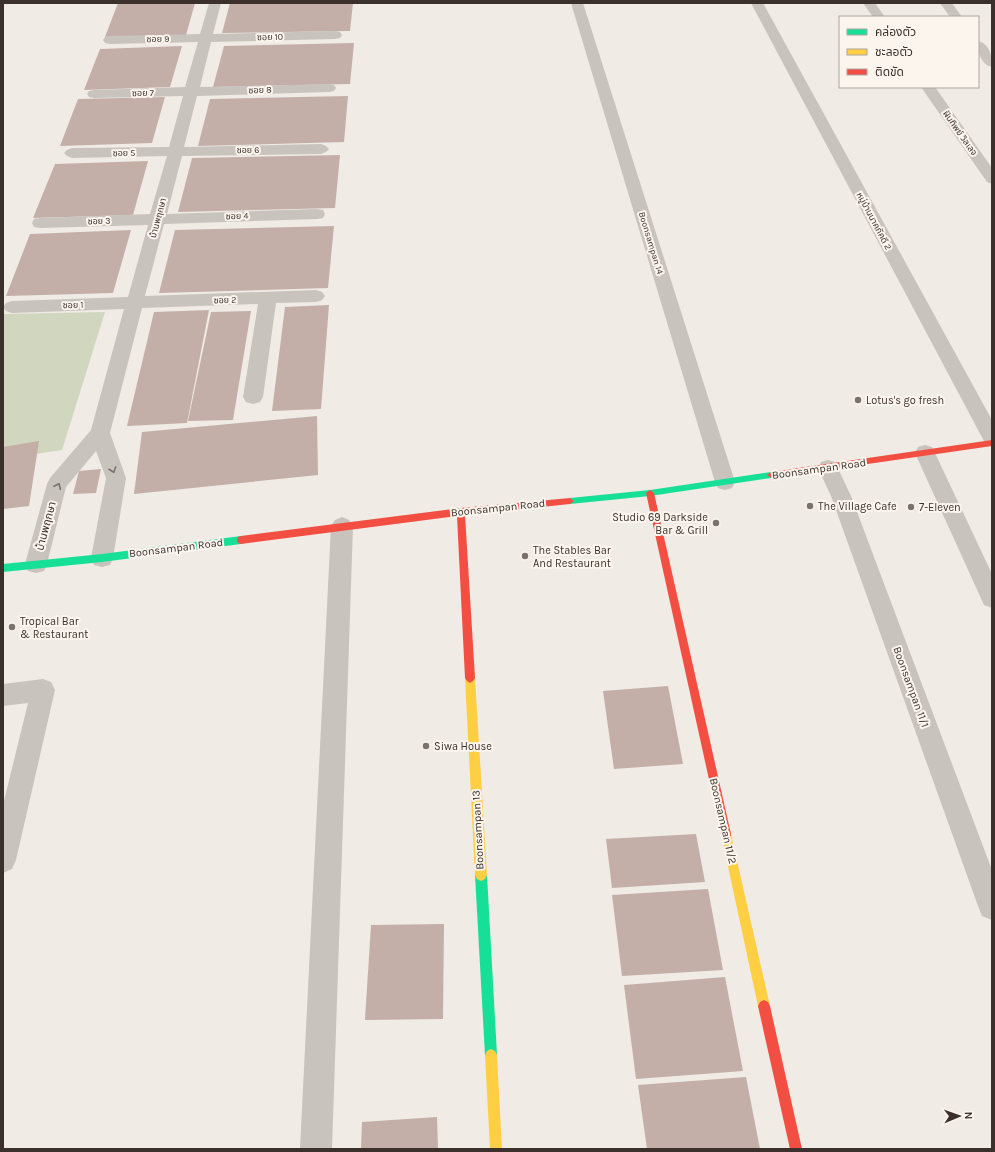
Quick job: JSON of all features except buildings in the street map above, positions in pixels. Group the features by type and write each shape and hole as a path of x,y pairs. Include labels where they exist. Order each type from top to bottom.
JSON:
{"street":[{"name":"บ้านพฤกษา","path":"36,564 57,484 100,433 215,3"},
{"name":"Boonsampan 14","path":"577,3 725,482"},
{"name":"หมู่บ้านนาคภัคดี 2","path":"757,3 992,438"},
{"path":"869,3 878,16"},
{"path":"946,3 955,16"},
{"name":"ซอย 10","path":"206,38 335,35"},
{"name":"ซอย 9","path":"110,40 206,38"},
{"path":"979,46 990,58"},
{"name":"ซอย 8","path":"191,92 329,88"},
{"name":"ฝันทิพย์ วิลเลจ","path":"929,88 992,179"},
{"name":"ซอย 7","path":"94,94 191,92"},
{"name":"ซอย 6","path":"175,152 321,149"},
{"name":"ซอย 5","path":"72,153 175,152"},
{"name":"ซอย 4","path":"157,219 317,214"},
{"name":"ซอย 3","path":"40,223 157,219"},
{"name":"ซอย 2","path":"135,303 316,296"},
{"path":"253,397 268,298"},
{"name":"ซอย 1","path":"12,307 135,303"},
{"path":"100,433 116,478 102,558"},
{"name":"Boonsampan Road","path":"3,568 102,558 342,526 461,512 650,493 992,443"},
{"path":"925,454 992,598"},
{"name":"Boonsampan 11/1","path":"828,468 841,496 992,906"},
{"name":"Boonsampan 11/2","path":"650,493 796,1149"},
{"name":"Boonsampan 13","path":"461,512 496,1149"},
{"path":"316,1149 342,526"},
{"path":"3,696 43,690 3,860"}],"green space":[{"path":"105,312 62,450 3,459 3,314"}],"traffic: fast":[{"path":"570,501 650,493 771,475"},
{"path":"3,568 102,558 241,540"},
{"path":"481,875 491,1055"}],"traffic: slow":[{"path":"470,678 481,875"},
{"path":"726,834 764,1006"},
{"path":"491,1055 496,1149"}],"traffic: jam":[{"path":"771,475 992,443"},
{"path":"650,493 726,834"},
{"path":"241,540 461,512 570,501"},
{"path":"461,512 470,678"},
{"path":"764,1006 796,1149"}],"place":[{"name":"Lotus's go fresh","path":"858,400"},
{"name":"The Village Cafe","path":"810,506"},
{"name":"7-Eleven","path":"911,507"},
{"name":"Studio 69 Darkside Bar & Grill","path":"716,523"},
{"name":"The Stables Bar And Restaurant","path":"525,556"},
{"name":"Tropical Bar & Restaurant","path":"12,627"},
{"name":"Siwa House","path":"426,746"}]}
